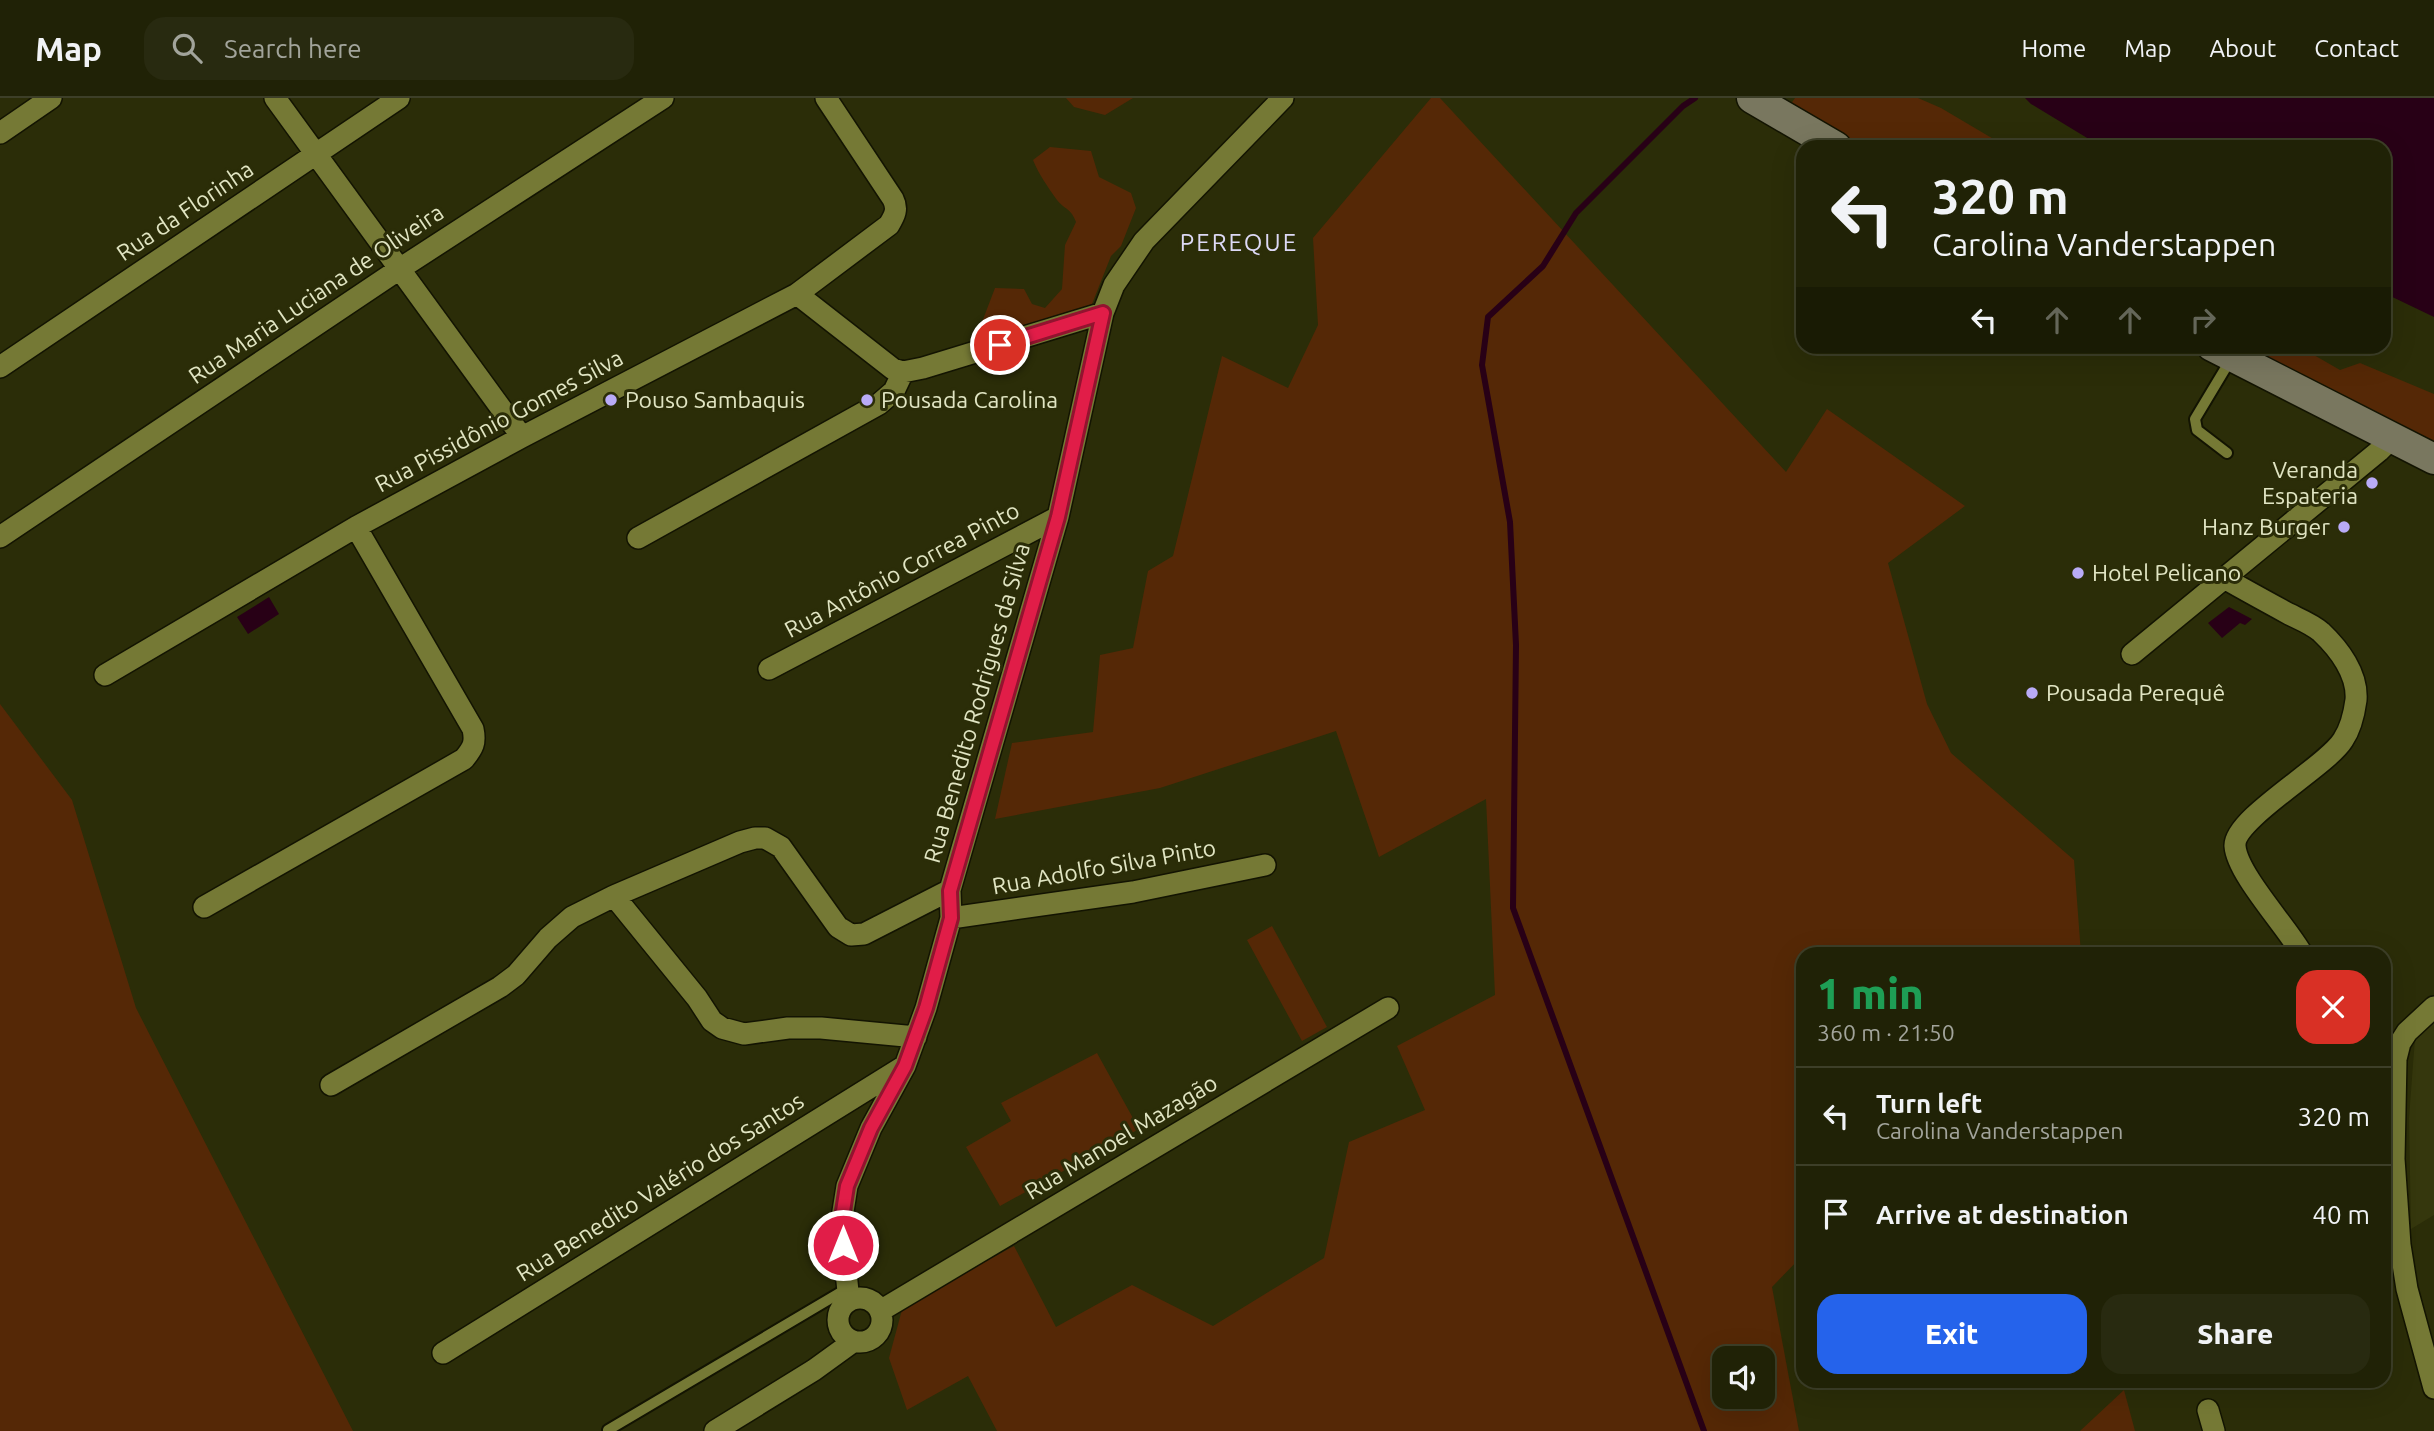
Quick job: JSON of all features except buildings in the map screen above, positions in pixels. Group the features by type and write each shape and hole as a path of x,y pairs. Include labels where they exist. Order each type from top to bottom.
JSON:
{"main road":[{"path":"1752,98 1824,140"},
{"path":"2226,354 2434,459"}],"street":[{"path":"0,133 51,98"},
{"path":"275,98 522,437"},
{"name":"Rua da Florinha","path":"0,367 399,98"},
{"name":"Rua Maria Luciana de Oliveira","path":"0,537 401,268 663,98"},
{"name":"Rua Pissidônio Gomes Silva","path":"105,675 355,527 797,294 889,225 897,206 826,98"},
{"name":"Rua Benedito Rodrigues da Silva","path":"849,1295 841,1224 847,1186 871,1128 905,1066 951,918 950,891 1058,517 1103,313 1114,285 1144,240 1283,98"},
{"path":"797,294 883,363 904,372 923,369 1103,313"},
{"path":"638,538 879,404 894,391 904,372"},
{"path":"2132,654 2379,452 2392,438"},
{"name":"Rua Antônio Correa Pinto","path":"769,669 1058,517"},
{"path":"204,907 464,760 476,741 474,729 355,527"},
{"path":"2224,578 2319,630 2337,648 2357,690 2354,717 2343,742 2248,822 2235,841 2235,849 2245,870 2297,947"},
{"path":"331,1085 516,975 548,938 572,916 740,842 765,838 781,847 838,927 851,935 863,934 950,891"},
{"name":"Rua Adolfo Silva Pinto","path":"951,918 1133,892 1265,865"},
{"path":"614,896 697,998 712,1021 722,1028 744,1034 788,1028 821,1028 916,1037"},
{"name":"Rua Manoel Mazagão","path":"880,1311 1388,1008"},
{"path":"2428,1012 2400,1043 2396,1059 2394,1159 2400,1245 2407,1289 2434,1388"},
{"name":"Rua Benedito Valério dos Santos","path":"443,1353 905,1066"},
{"path":"849,1295 870,1300 880,1311 879,1332 868,1341 854,1341 843,1334 838,1323 849,1295"},
{"path":"715,1431 814,1370 854,1341"},
{"path":"2208,1410 2214,1431"}],"lane":[{"path":"2221,354 2195,425 2197,430 2227,453"},
{"path":"608,1430 849,1295"}],"shaded area":[{"path":"1066,98 1133,98 1105,115 1074,107"},
{"path":"1431,98 1440,98 1786,472 1827,409 1965,506 1888,563 1927,704 1951,753 2074,860 2080,947 1796,947 1796,1262 1772,1287 1799,1431 997,1431 968,1376 907,1410 889,1358 903,1306 1014,1246 1056,1327 1132,1285 1213,1326 1324,1258 1349,1142 1425,1110 1397,1046 1495,995 1486,799 1379,857 1336,731 1160,788 995,819 1012,743 1093,732 1100,655 1133,648 1148,571 1173,556 1222,356 1288,388 1318,325 1313,238"},
{"path":"1795,98 1918,98 1941,108 1995,140 1837,140 1786,111"},
{"path":"2025,98 2434,98 2434,317 2391,296 2391,140 2090,140"},
{"path":"1050,147 1091,151 1099,177 1131,193 1136,208 1121,246 1111,256 1092,304 1072,317 974,343 995,288 1024,289 1032,304 1045,308 1062,289 1065,245 1076,222 1050,190 1033,160"},
{"path":"2235,354 2312,354 2340,370 2360,363 2434,394 2434,451"},
{"path":"269,597 279,614 248,634 237,617"},
{"path":"2229,607 2252,619 2245,625 2240,623 2222,638 2208,623"},
{"path":"0,704 72,800 136,1008 353,1431 0,1431"},
{"path":"1272,926 1327,1027 1302,1041 1247,940"},
{"path":"2434,1021 2434,1215 2411,1229 2409,1118 2415,1038"},
{"path":"1097,1053 1139,1129 1000,1206 966,1147 1011,1121 1001,1103"},
{"path":"2124,1390 2135,1431 2080,1431"}],"waterway":[{"path":"1695,98 1683,106 1576,213 1543,266 1488,317 1482,365 1510,522 1516,645 1513,908 1704,1431"}],"place":[{"name":"Pouso Sambaquis","path":"611,400"},
{"name":"Pousada Carolina","path":"867,400"},
{"name":"Veranda Espateria","path":"2372,483"},
{"name":"Hanz Burger","path":"2344,527"},
{"name":"Hotel Pelicano","path":"2078,573"},
{"name":"Pousada Perequê","path":"2032,693"}],"district":[{"name":"PEREQUE","path":"1239,243"}],"route":[{"path":"843,1245 841,1224 847,1186 871,1128 905,1066 926,1008 951,918 950,891 1058,517 1103,313 1000,345"}]}
